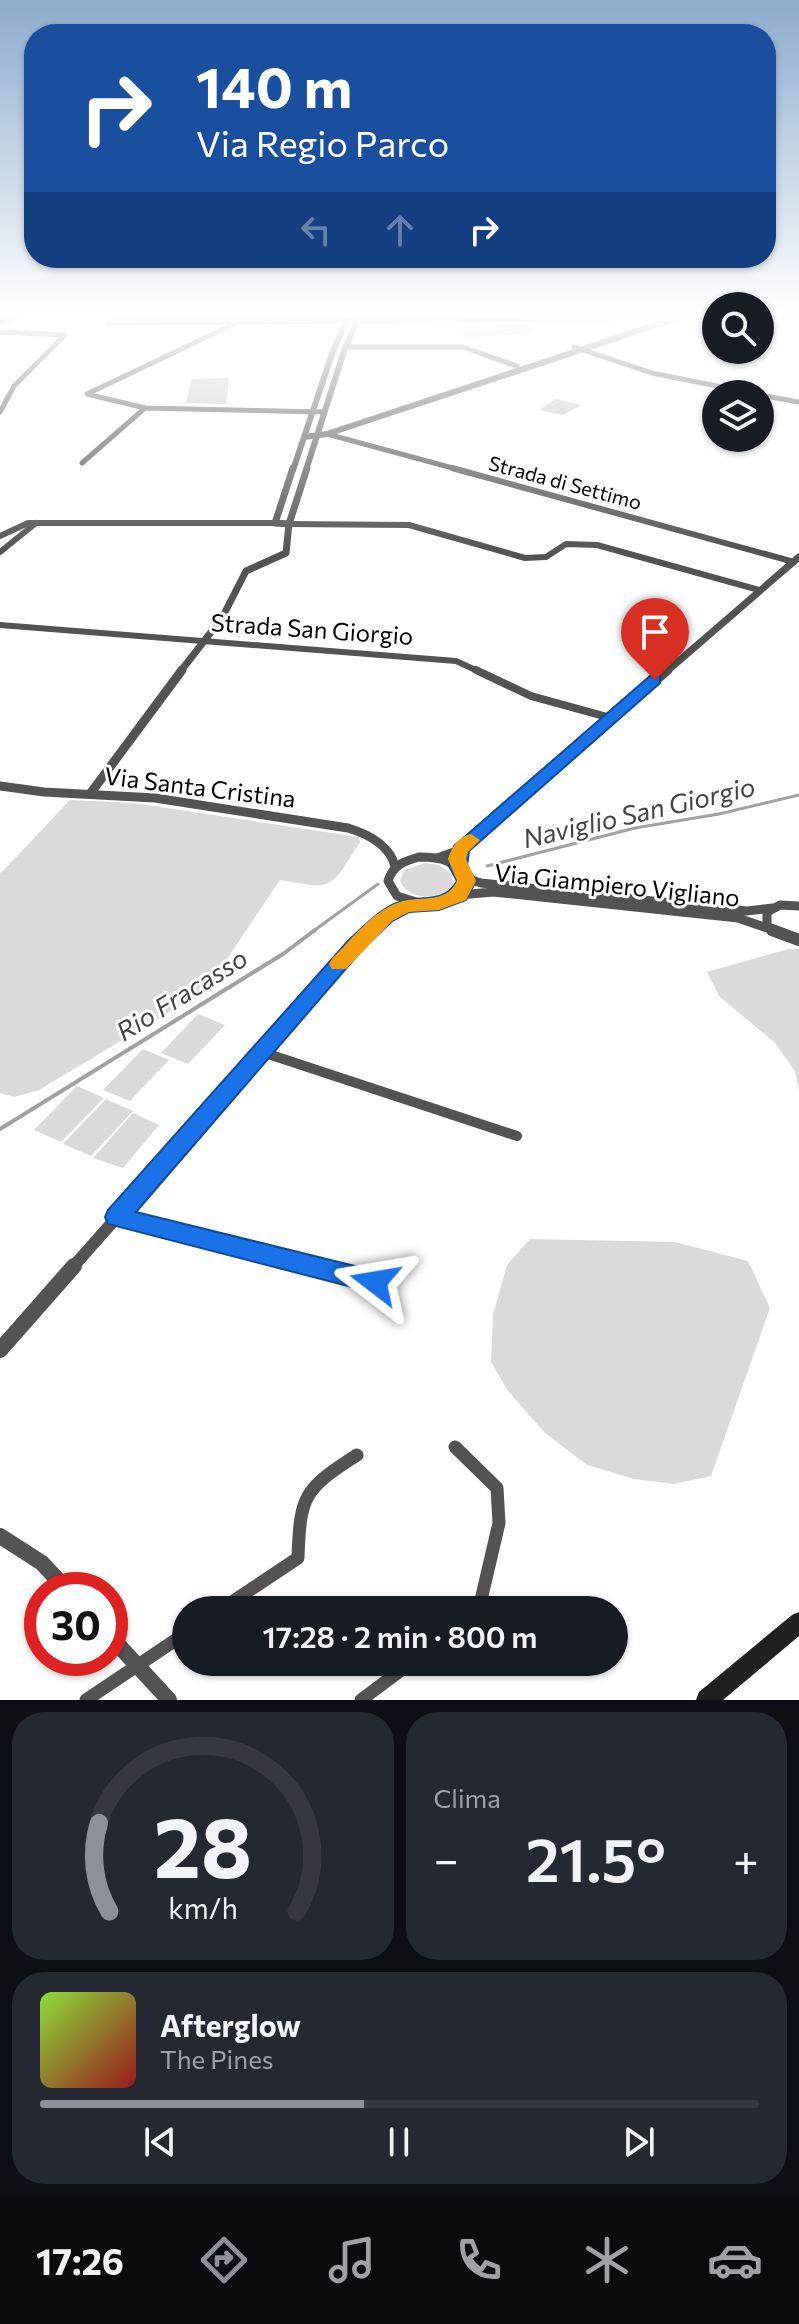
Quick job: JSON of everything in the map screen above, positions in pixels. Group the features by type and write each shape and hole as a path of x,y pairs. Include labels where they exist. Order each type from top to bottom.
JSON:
{"main road":[{"path":"707,1700 799,1622"}],"street":[{"path":"0,412 11,392"},
{"path":"90,392 87,394 145,408 325,412"},
{"path":"275,523 319,392"},
{"path":"90,794 222,618 247,570 285,555 289,524 331,392"},
{"path":"305,435 444,392"},
{"path":"318,433 327,434 444,392"},
{"path":"774,397 799,402"},
{"path":"82,463 145,408"},
{"path":"374,413 383,415"},
{"name":"Strada di Settimo","path":"327,434 797,560"},
{"path":"285,493 298,493"},
{"path":"0,552 36,522"},
{"path":"1,535 23,524 36,522 409,525 525,558 546,557 566,544 597,545 759,590"},
{"path":"1,535 17,538"},
{"name":"Strada di Settimo","path":"460,850 797,560"},
{"name":"Strada San Giorgio","path":"0,625 456,661 531,696 611,718"},
{"name":"Via Santa Cristina","path":"0,786 155,798 348,828 369,836 389,851 419,857"},
{"path":"0,1350 355,945 386,917 414,904 439,904 459,895 465,888 465,878 458,866 460,850 437,858"},
{"path":"389,851 395,866"},
{"path":"414,904 397,896 388,881 395,866 419,857 437,858 458,866"},
{"name":"Via Giampiero Vigliano","path":"465,878 481,883 747,911 799,906"},
{"name":"Via Giampiero Vigliano","path":"459,895 484,891 738,918 757,922 784,938 799,940"},
{"path":"386,917 397,896"},
{"path":"770,929 765,917 772,908"},
{"path":"262,1052 517,1136"},
{"path":"117,1217 375,1282"},
{"path":"455,1447 497,1488 499,1523 482,1596"},
{"path":"241,1596 298,1558 302,1499 314,1483 357,1455"},
{"path":"0,1536 42,1563 50,1572"},
{"path":"86,1700 172,1642"},
{"path":"128,1656 169,1700"},
{"path":"361,1700 393,1676"}],"shaded area":[{"path":"70,800 134,803 359,837 360,842 343,869 329,882 311,885 280,880 206,990 39,1090 14,1097 0,1093 0,874"},
{"path":"425,863 439,865 452,874 453,885 432,896 417,895 404,888 400,881 404,870"},
{"path":"788,949 799,949 799,1090 795,1071 775,1043 719,996 707,972"},
{"path":"198,1014 225,1025 188,1064 161,1053"},
{"path":"143,1049 169,1060 130,1101 103,1090"},
{"path":"77,1086 104,1098 61,1142 34,1130"},
{"path":"106,1099 133,1111 91,1156 63,1144"},
{"path":"133,1113 159,1125 123,1168 93,1158"},
{"path":"530,1239 675,1242 748,1261 770,1308 711,1476 674,1484 634,1479 587,1465 545,1433 508,1391 491,1362 493,1315 507,1265"}],"building":[{"path":"188,392 227,392 226,404 186,403"},
{"path":"556,399 582,405 563,415 539,410"}],"waterway":[{"name":"Naviglio San Giorgio","path":"487,866 635,828 719,814 799,795"},
{"name":"Rio Fracasso","path":"312,932 378,884"},
{"name":"Rio Fracasso","path":"0,1129 283,954 315,930"}],"slow traffic":[{"path":"339,964 386,917 414,904 439,904 459,895 466,881 457,859 460,850 471,840"}],"route":[{"path":"375,1282 117,1217 355,945 386,917 402,908 414,904 439,904 459,895 466,881 458,866 460,850 655,680"}]}
